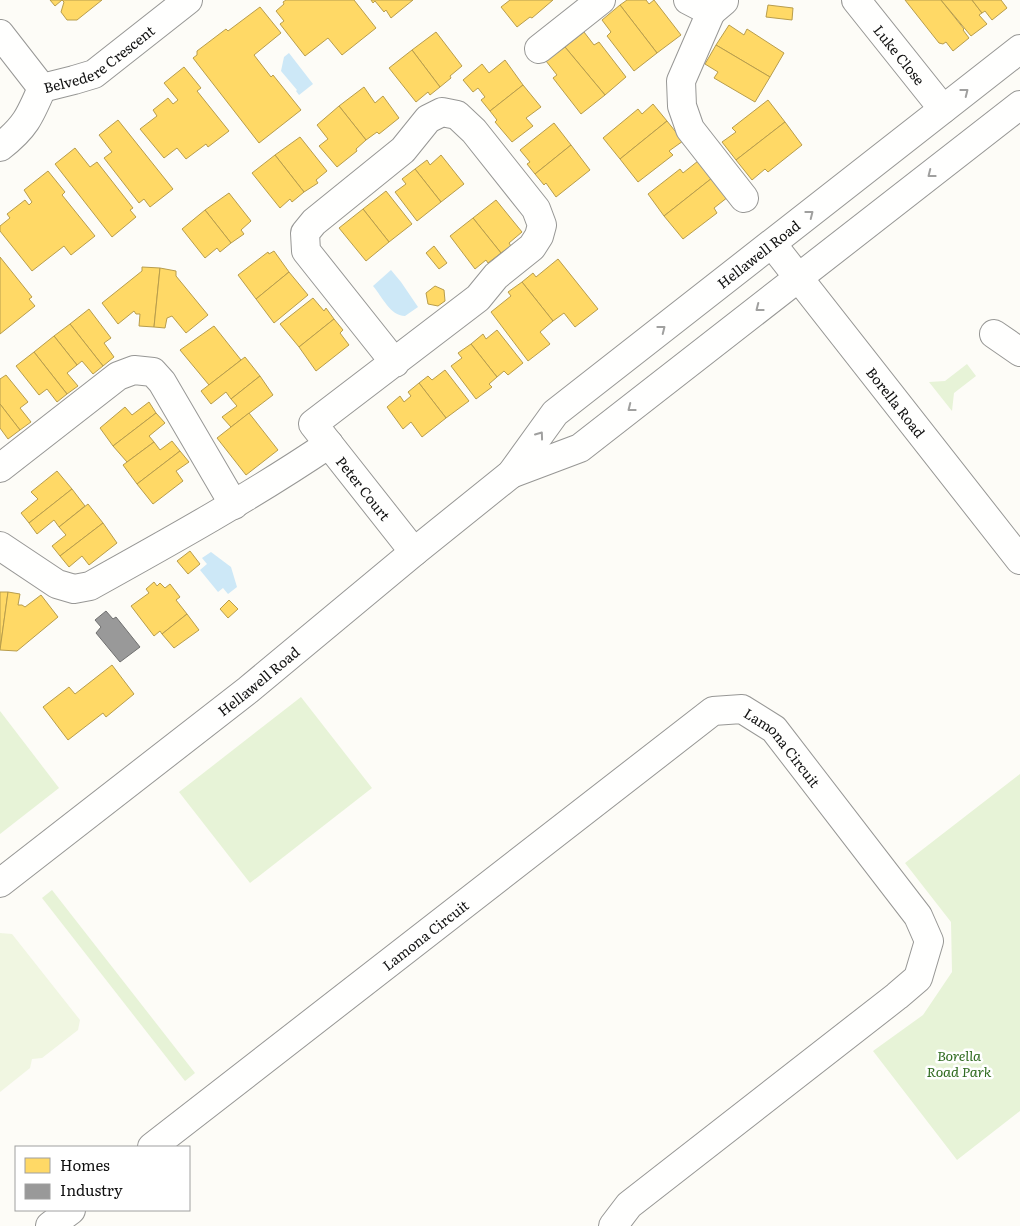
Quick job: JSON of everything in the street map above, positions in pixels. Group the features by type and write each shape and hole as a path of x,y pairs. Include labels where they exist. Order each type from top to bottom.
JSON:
{"street":[{"name":"Belvedere Crescent","path":"0,147 12,137 29,117 42,88 94,74 188,0"},
{"path":"538,50 601,0"},
{"name":"Luke Close","path":"860,2 943,109"},
{"path":"708,4 681,80 682,106 690,128 744,198"},
{"path":"0,34 42,88"},
{"name":"Hellawell Road","path":"0,883 248,690 511,474 555,414 1020,49"},
{"name":"Hellawell Road","path":"511,474 580,448 1020,104"},
{"path":"0,546 57,584 74,590 90,586 274,481 395,363 478,298 496,276 532,248 539,236 542,225 536,209 474,131 457,115 442,112 428,119 403,150 314,222 305,233 306,251 395,363"},
{"name":"Borella Road","path":"772,244 1020,560"},
{"path":"994,334 1020,352"},
{"path":"0,468 118,376 134,370 153,372 162,382 234,505"},
{"name":"Peter Court","path":"321,434 414,552"},
{"name":"Lamona Circuit","path":"153,1146 712,711 742,709 774,729 918,916 929,941 918,978 629,1205 613,1226"},
{"path":"50,1226 70,1211"}],"green space":[{"path":"967,364 976,376 954,393 952,411 929,382 945,381"},
{"path":"301,697 372,788 250,883 179,792"},
{"path":"0,711 59,788 0,834"},
{"name":"Borella Road Park","path":"1020,774 1020,1111 957,1160 873,1051 923,1015 952,972 951,922 905,863"},
{"path":"52,890 195,1073 185,1081 42,898"},
{"path":"0,933 12,934 80,1020 78,1030 42,1058 32,1059 30,1068 0,1092"}],"water":[{"path":"289,53 313,84 299,95 281,71 284,57"},
{"path":"391,270 418,307 405,316 395,313 373,286"},
{"path":"211,552 231,567 237,587 228,594 223,588 218,592 200,570 207,564 202,558"}],"building: Homes":[{"path":"50,0 62,0 55,6"},
{"path":"62,0 102,0 77,20 67,20 61,12 64,2"},
{"path":"286,0 354,0 376,28 342,55 328,38 305,56 280,24 284,21 276,11"},
{"path":"371,0 413,0 391,18 386,10 384,12 375,1 373,3"},
{"path":"510,0 553,0 532,18 530,17 517,27 501,7"},
{"path":"627,0 646,0 649,4 654,0 681,35 657,53 620,5"},
{"path":"905,0 941,0 969,38 953,51 946,42 943,44 939,43"},
{"path":"941,0 972,0 982,13 979,15 987,24 971,36"},
{"path":"972,0 1001,0 1007,8 992,20 985,11 982,13"},
{"path":"620,5 657,53 634,71 607,36 611,32 602,20"},
{"path":"768,5 793,8 792,20 766,17"},
{"path":"260,7 281,33 254,55 301,110 259,143 193,58 197,55 197,51"},
{"path":"729,25 744,35 747,29 784,53 770,77 716,45"},
{"path":"436,32 462,66 440,87 412,50"},
{"path":"584,32 594,45 599,42 626,77 605,95 565,47"},
{"path":"716,45 770,77 755,102 714,78 718,72 705,64"},
{"path":"565,47 605,95 581,114 553,78 557,75 546,61"},
{"path":"412,50 440,87 430,95 428,92 416,102 389,68"},
{"path":"505,60 523,85 490,111 481,100 485,97 478,88 473,92 463,80 482,64 489,73"},
{"path":"184,67 201,88 197,91 229,131 208,147 206,144 186,159 177,148 164,158 140,129 157,116 153,110 168,98 173,104 178,100 164,83"},
{"path":"523,85 541,107 526,118 533,126 512,142 495,122 497,120 490,111"},
{"path":"364,87 375,103 383,96 399,118 379,134 377,132 366,140 339,106"},
{"path":"768,100 785,122 736,160 722,142 736,132 732,128"},
{"path":"653,104 667,121 620,159 603,138 638,109 642,114"},
{"path":"339,106 366,140 356,149 357,151 337,167 319,146 328,139 317,125"},
{"path":"118,120 173,189 150,207 144,199 139,203 104,158 112,152 99,135"},
{"path":"667,121 683,141 669,151 673,155 638,182 620,159"},
{"path":"785,122 802,145 768,172 765,169 752,180 736,160"},
{"path":"554,123 571,145 535,174 527,164 530,162 520,150"},
{"path":"300,137 327,171 316,180 318,183 304,192 275,155"},
{"path":"571,145 590,170 556,197 546,183 544,185 535,174"},
{"path":"75,148 90,167 97,162 133,208 130,210 136,217 112,237 55,164"},
{"path":"275,155 304,192 292,202 290,199 280,208 252,173"},
{"path":"441,155 464,184 441,202 415,169 427,160 430,165"},
{"path":"698,161 712,178 664,216 648,194 680,169 683,173"},
{"path":"415,169 441,202 417,221 395,192 406,184 402,179"},
{"path":"48,171 65,192 62,195 95,236 71,255 64,246 32,271 0,231 0,226 10,218 7,214 25,200 29,205 32,202 24,190"},
{"path":"712,178 728,197 714,208 717,213 683,239 664,216"},
{"path":"386,191 412,224 389,242 363,209"},
{"path":"229,193 251,221 241,230 244,234 231,243 205,210"},
{"path":"496,200 522,232 509,243 511,246 501,253 473,218"},
{"path":"363,209 389,242 366,261 339,228"},
{"path":"205,210 231,243 220,252 217,248 205,258 182,229"},
{"path":"473,218 501,253 488,263 486,260 475,269 450,236"},
{"path":"434,246 447,263 439,269 426,253"},
{"path":"274,251 289,272 256,299 238,275 268,252 269,254"},
{"path":"0,257 32,297 29,299 35,306 0,334"},
{"path":"558,259 598,309 575,327 564,313 553,321 522,282 533,273 536,277"},
{"path":"142,267 160,268 154,327 139,326 140,314 136,314 134,311 118,324 102,303 142,271"},
{"path":"160,268 176,271 176,276 208,315 186,333 172,316 167,318 165,328 154,327"},
{"path":"289,272 308,295 274,323 256,299"},
{"path":"522,282 553,321 540,332 550,344 528,361 491,312 511,296 508,292"},
{"path":"435,286 444,290 445,301 438,306 428,304 426,293"},
{"path":"313,298 324,311 326,308 334,319 299,347 280,324"},
{"path":"89,309 111,338 104,343 114,357 103,366 70,324"},
{"path":"334,319 343,330 340,333 349,345 316,371 299,347"},
{"path":"70,324 103,366 93,374 82,361 77,365 54,336"},
{"path":"214,326 241,360 209,385 180,350"},
{"path":"497,330 523,363 508,375 504,371 497,377 471,344 483,334 486,339"},
{"path":"54,336 77,365 67,373 78,386 67,394 34,352"},
{"path":"471,344 497,377 489,384 492,387 476,399 451,366 462,358 458,353"},
{"path":"34,352 67,394 57,402 47,389 39,395 16,366"},
{"path":"245,357 260,376 231,399 226,392 211,404 201,391"},
{"path":"445,370 469,401 446,418 419,383 428,376 432,380"},
{"path":"6,375 28,402 20,408 31,422 20,430 0,404 0,379"},
{"path":"260,376 273,395 231,427 222,417 237,406 231,399"},
{"path":"419,383 446,418 422,437 411,422 403,429 387,407 400,396 404,402 411,396 408,392"},
{"path":"149,402 156,413 113,446 100,428 125,407 132,415"},
{"path":"0,404 20,430 8,439 0,428"},
{"path":"156,413 165,423 149,436 154,442 127,462 113,446"},
{"path":"249,413 278,450 246,475 217,438"},
{"path":"172,441 180,451 137,484 123,465 154,442 160,450"},
{"path":"180,451 189,462 176,471 183,481 153,504 137,484"},
{"path":"57,471 72,489 29,523 21,513 38,499 31,492"},
{"path":"72,489 85,506 59,527 54,520 37,534 29,523"},
{"path":"88,504 103,523 60,556 52,546 66,535 59,527"},
{"path":"103,523 117,543 89,565 82,556 69,567 60,556"},
{"path":"190,551 200,564 188,574 177,561"},
{"path":"154,582 157,586 160,583 165,588 170,584 180,597 176,600 187,614 162,634 160,631 154,636 131,606 149,593 146,589"},
{"path":"0,592 8,592 0,650"},
{"path":"8,592 20,594 18,605 25,607 41,595 58,617 17,651 0,650"},
{"path":"229,600 238,609 228,618 220,609"},
{"path":"187,614 199,630 174,648 162,634"},
{"path":"112,665 134,694 106,717 103,713 68,740 43,707 69,687 75,694"}],"building: Industry":[{"path":"106,611 113,619 116,617 140,647 120,662 96,633 101,627 95,620"}]}
